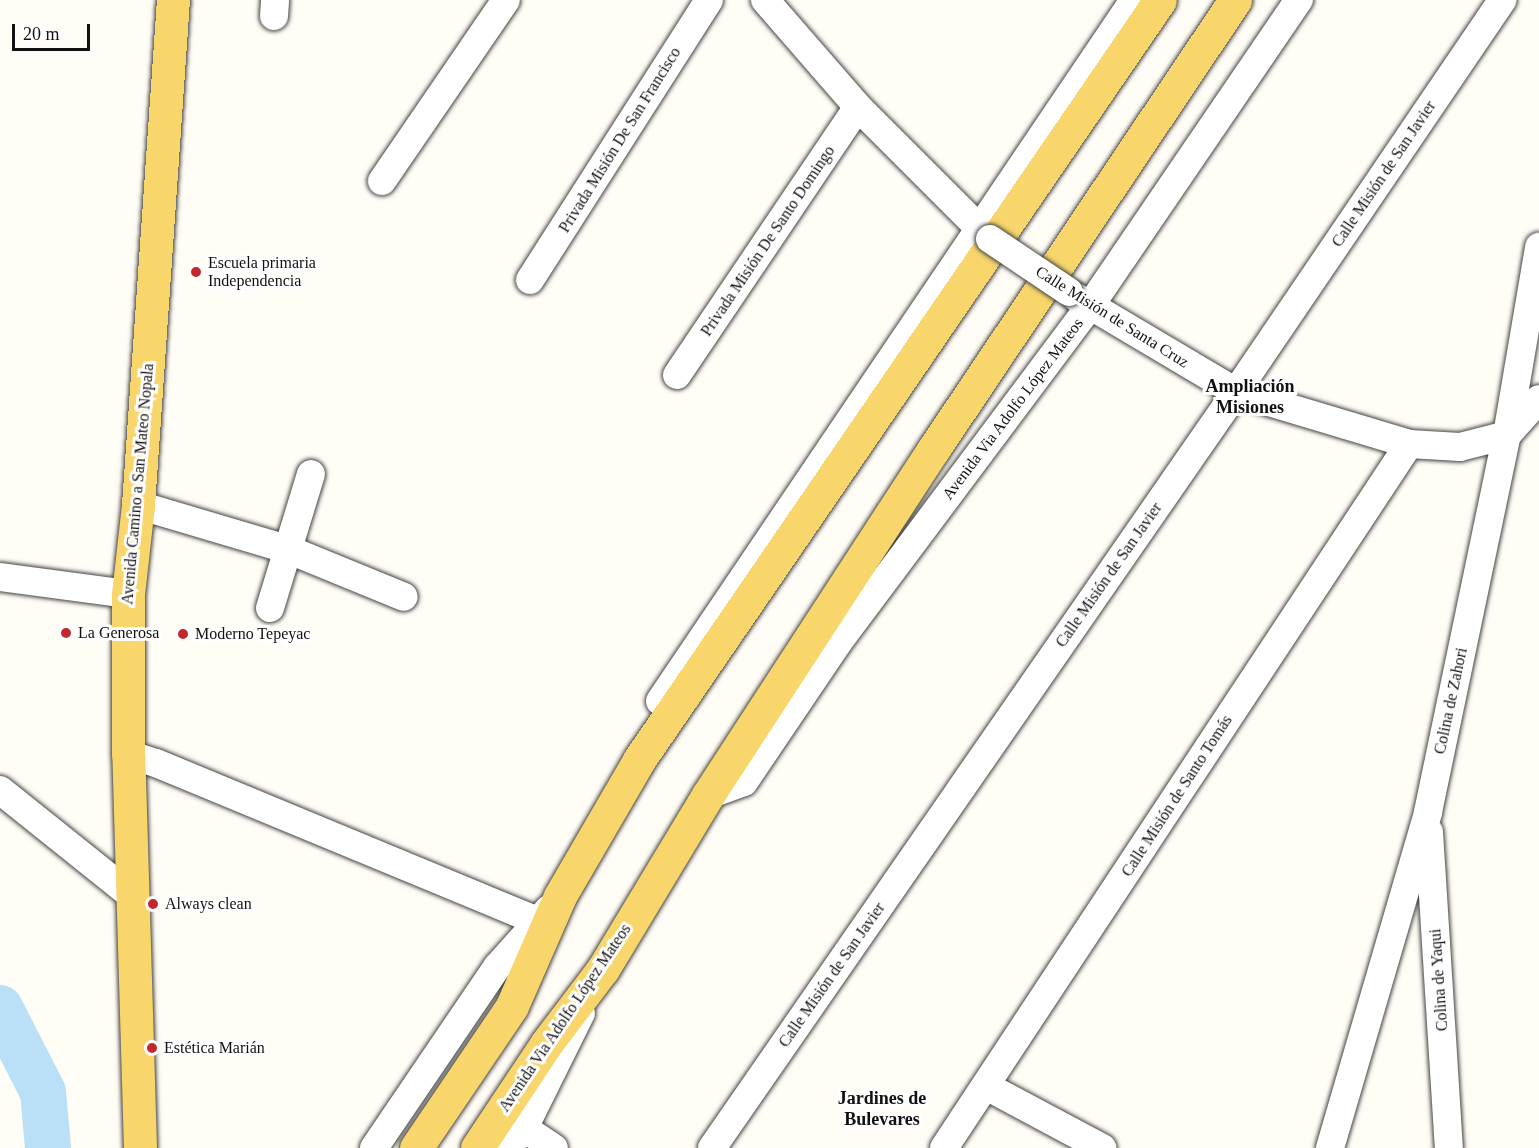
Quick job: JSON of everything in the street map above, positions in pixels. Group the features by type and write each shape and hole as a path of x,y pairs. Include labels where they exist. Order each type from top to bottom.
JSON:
{"main road":[{"name":"Avenida Camino a San Mateo Nopala","path":"140,1148 131,895 128,594 138,505 173,0"},
{"path":"416,1148 512,1006 561,896 639,760 1160,0"},
{"name":"Avenida Via Adolfo López Mateos","path":"477,1148 546,1044 603,969 708,795 933,450 1235,0"}],"street":[{"path":"382,181 506,0"},
{"name":"Privada Misión De San Francisco","path":"530,280 709,0"},
{"name":"Calle Misión de Santa Cruz","path":"765,0 858,106 984,234 1080,299 1236,392 1410,444 1460,447 1507,435"},
{"path":"639,760 648,718 984,234 1134,0"},
{"name":"Avenida Via Adolfo López Mateos","path":"708,795 744,782 837,644 1080,299 1299,0"},
{"name":"Calle Misión de San Javier","path":"712,1148 1236,392 1502,0"},
{"name":"Privada Misión De Santo Domingo","path":"677,375 858,106"},
{"name":"Colina de Zahori","path":"1330,1148 1428,812 1507,435 1539,247"},
{"path":"1507,435 1539,399"},
{"name":"Calle Misión de Santo Tomás","path":"944,1148 1410,444"},
{"path":"270,608 311,474"},
{"path":"138,505 287,549 404,597"},
{"path":"0,577 128,594"},
{"path":"128,754 156,763 538,921"},
{"path":"0,790 131,895"},
{"name":"Colina de Yaqui","path":"1428,812 1449,1148"},
{"path":"374,1148 497,967 561,896"},
{"path":"554,1148 516,1138 603,969"},
{"path":"986,1086 1102,1148"}],"waterway":[{"path":"0,1008 43,1092 48,1148"}],"place":[{"name":"Escuela primaria Independencia","path":"196,272"},
{"name":"La Generosa","path":"66,633"},
{"name":"Moderno Tepeyac","path":"183,634"},
{"name":"Always clean","path":"153,904"},
{"name":"Estética Marián","path":"152,1048"}],"district":[{"name":"Ampliación Misiones","path":"1250,397"},
{"name":"Jardines de Bulevares","path":"882,1109"}]}
